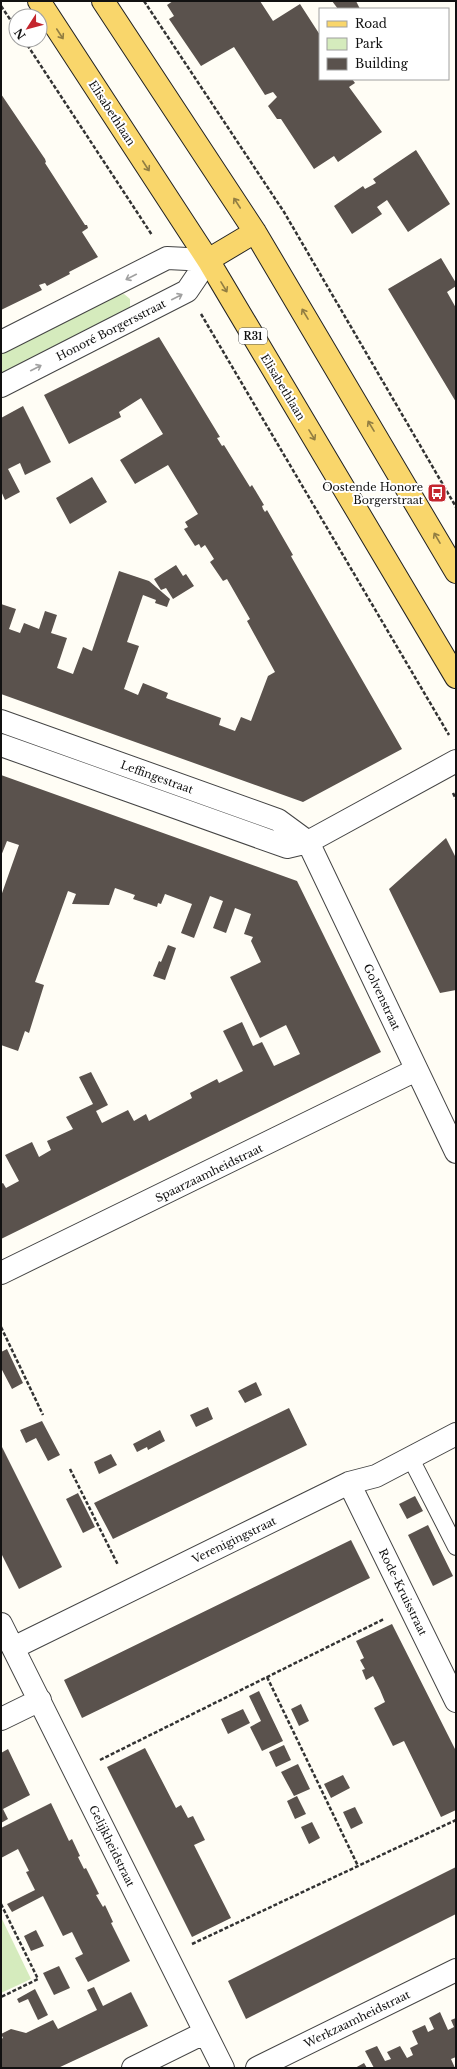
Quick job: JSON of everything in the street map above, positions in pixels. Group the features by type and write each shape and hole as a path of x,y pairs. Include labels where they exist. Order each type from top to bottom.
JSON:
{"main road":[{"name":"Elisabethlaan","path":"39,1 208,260 456,677"},
{"path":"103,1 255,232 456,572"},
{"name":"Honoré Borgersstraat","path":"208,260 255,232"}],"street":[{"path":"1,342 167,258 208,260"},
{"name":"Honoré Borgersstraat","path":"1,386 187,291 208,260"},
{"name":"Leffingestraat","path":"1,721 278,820 308,842"},
{"name":"Leffingestraat","path":"1,745 287,847 308,842 454,751"},
{"name":"Golvenstraat","path":"308,842 456,1152"},
{"name":"Spaarzaamheidstraat","path":"1,1273 416,1070"},
{"name":"Verenigingstraat","path":"13,1648 349,1483 376,1476 411,1459 456,1434"},
{"name":"Rode-Kruisstraat","path":"349,1483 456,1701"},
{"name":"Gelijkheidstraat","path":"1,1624 76,1772 204,2033 223,2068"},
{"path":"1,1719 40,1700"},
{"name":"Werkzaamheidstraat","path":"257,2068 456,1970"},
{"path":"133,2068 204,2033"}],"lane":[{"path":"411,1459 456,1547"}],"path":[{"path":"144,1 284,212 456,507"},
{"path":"1,6 8,15"},
{"path":"29,48 167,258"},
{"path":"187,291 454,751"},
{"path":"1,1328 43,1415"},
{"path":"70,1469 131,1590"},
{"path":"76,1772 410,1606"},
{"path":"267,1677 358,1866"},
{"path":"166,1956 456,1820"},
{"path":"1,1904 38,1979 1,1997"}],"green space":[{"path":"124,294 130,299 130,308 1,375 1,354 117,295"},
{"path":"1,1917 31,1979 1,1993"}],"building":[{"path":"173,1 260,1 273,21 300,4 319,33 319,80 353,80 355,83 349,87 382,132 338,162 334,156 314,169 281,119 277,119 268,106 277,97 273,92 265,95 234,47 201,66 169,19 174,16 167,5"},
{"path":"332,1 356,1 360,8 337,8"},
{"path":"1,94 45,159 45,163 85,225 87,225 88,228 82,232 98,257 69,272 70,274 47,286 45,283 39,285 42,290 1,310"},
{"path":"416,150 450,204 408,232 387,200 377,207 382,214 352,234 334,206 363,186 365,189 376,183 373,179"},
{"path":"441,258 456,283 456,286 447,292 456,308 456,402 388,289"},
{"path":"159,337 220,437 217,438 222,446 224,445 250,487 252,485 264,505 262,506 265,512 267,510 293,555 291,556 292,558 402,749 303,802 1,694 1,604 16,609 9,629 20,633 24,623 39,629 45,611 57,615 51,633 67,638 57,668 73,674 83,647 92,651 119,571 149,581 170,599 167,607 155,603 156,600 143,595 127,642 139,646 124,689 138,695 143,683 168,693 166,698 221,718 219,725 235,731 241,717 251,721 268,676 275,672 247,621 250,619 227,579 223,581 210,562 214,559 205,545 201,548 199,544 195,546 184,529 188,527 185,522 198,514 168,465 135,484 120,460 163,434 141,398 119,412 121,417 69,444 44,395"},
{"path":"23,406 51,462 25,475 20,463 8,469 20,492 5,500 1,491 1,418"},
{"path":"92,477 107,502 70,524 56,498"},
{"path":"176,565 183,576 186,574 194,586 173,599 166,588 161,590 154,579"},
{"path":"1,775 297,881 381,1052 1,1239 1,1184 3,1183 6,1188 19,1181 5,1155 32,1142 39,1157 51,1150 47,1141 73,1129 66,1117 93,1104 79,1077 91,1072 108,1105 96,1111 102,1123 128,1110 134,1121 146,1114 149,1121 192,1098 190,1093 217,1079 219,1083 243,1071 223,1031 242,1022 253,1046 262,1042 274,1066 300,1054 286,1025 260,1038 230,977 261,962 251,941 253,937 244,934 251,914 235,908 226,933 213,928 223,901 210,896 194,938 181,933 192,904 165,894 161,904 158,903 157,907 133,899 135,895 115,888 109,905 72,904 76,894 68,891 35,982 44,985 29,1033 25,1031 18,1051 1,1045 1,896 19,845 7,841 1,856"},
{"path":"446,838 456,858 456,990 440,993 389,889"},
{"path":"168,945 176,948 165,980 153,976"},
{"path":"7,1349 23,1383 12,1389 1,1368 1,1352"},
{"path":"256,1382 262,1395 245,1403 238,1391"},
{"path":"208,1407 213,1419 196,1427 190,1415"},
{"path":"289,1408 307,1445 113,1539 94,1503"},
{"path":"42,1421 60,1455 48,1461 36,1438 26,1443 20,1430"},
{"path":"160,1430 165,1441 148,1450 147,1447 137,1452 133,1444"},
{"path":"1,1445 62,1567 19,1589 1,1553"},
{"path":"111,1454 117,1465 99,1474 94,1462"},
{"path":"78,1493 95,1527 83,1533 66,1499"},
{"path":"415,1496 423,1511 407,1519 399,1504"},
{"path":"428,1525 453,1576 433,1586 408,1535"},
{"path":"351,1540 370,1578 82,1718 64,1680"},
{"path":"392,1624 456,1751 456,1810 441,1817 404,1741 393,1746 374,1708 385,1702 373,1676 366,1680 362,1670 365,1669 360,1660 364,1658 356,1641"},
{"path":"259,1691 283,1741 262,1751 250,1727 261,1721 249,1696"},
{"path":"301,1704 309,1721 299,1726 291,1709"},
{"path":"243,1709 250,1723 228,1734 221,1719"},
{"path":"284,1745 291,1760 276,1767 269,1752"},
{"path":"145,1748 176,1808 181,1805 188,1818 193,1816 205,1840 194,1845 231,1918 192,1937 107,1767"},
{"path":"8,1749 30,1795 3,1809 8,1819 1,1823 1,1753"},
{"path":"298,1764 310,1789 294,1796 281,1772"},
{"path":"343,1775 350,1788 331,1798 324,1784"},
{"path":"297,1796 306,1814 295,1819 287,1801"},
{"path":"51,1803 69,1841 72,1839 80,1856 78,1857 84,1869 86,1868 99,1894 96,1895 103,1907 105,1905 113,1922 111,1923 130,1961 88,1982 75,1958 83,1954 72,1932 63,1936 43,1896 12,1912 7,1904 35,1890 26,1872 29,1871 18,1849 1,1858 1,1828"},
{"path":"355,1807 363,1823 351,1829 343,1812"},
{"path":"312,1822 320,1838 309,1844 301,1827"},
{"path":"456,1867 456,1914 246,2019 228,1981"},
{"path":"36,1930 44,1946 31,1951 24,1936"},
{"path":"59,1966 70,1988 54,1995 43,1973"},
{"path":"94,1987 103,2006 131,1992 148,2026 58,2068 1,2068 1,2039 3,2038 1,2034 11,2029 26,2033 53,2020 58,2029 97,2010 87,1990"},
{"path":"35,1989 48,2015 38,2020 28,1999 19,2003 17,1999"},
{"path":"440,2012 448,2030 454,2027 451,2020 456,2018 456,2057 451,2059 455,2068 374,2068 365,2051 377,2046 385,2061 391,2059 387,2052 400,2046 407,2058 413,2055 410,2048 418,2044 412,2031 425,2025 428,2032 434,2029 429,2018"},
{"path":"364,2063 367,2068 355,2068"}],"place":[{"name":"Oostende Honore Borgerstraat","path":"437,493"}]}
